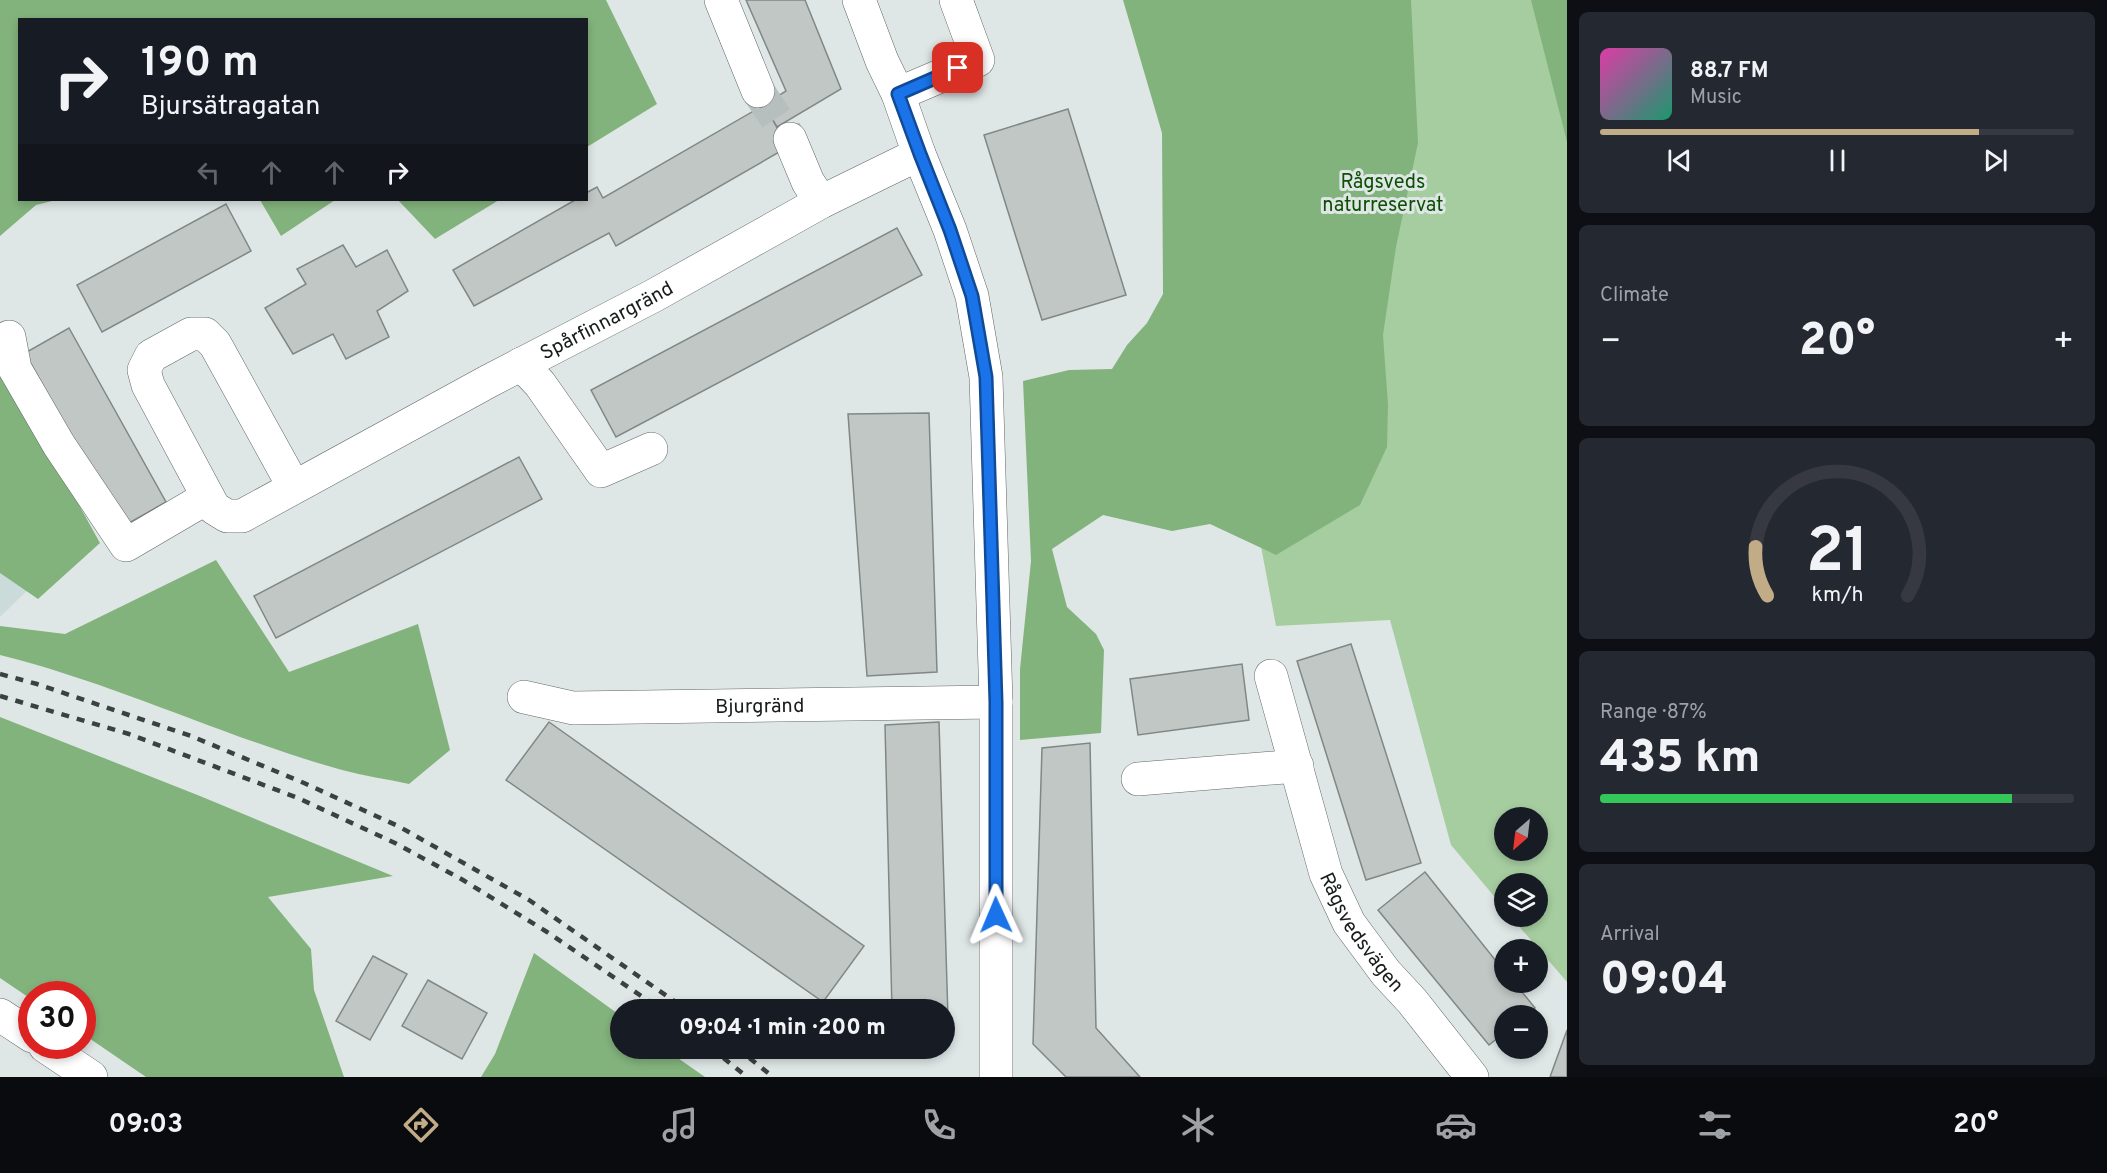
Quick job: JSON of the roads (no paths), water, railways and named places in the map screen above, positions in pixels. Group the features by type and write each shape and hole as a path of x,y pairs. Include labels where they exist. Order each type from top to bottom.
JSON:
{"street":[{"path":"721,0 759,91"},
{"path":"859,0 950,230 972,296 986,377 996,702 996,1077"},
{"path":"898,94 978,60 956,0"},
{"path":"790,139 808,182 821,202"},
{"name":"Spårfinnargränd","path":"294,487 215,344 205,334 191,334 151,356 144,370 148,385 214,508 227,516 242,516 521,364 652,296 821,202 920,154"},
{"path":"9,337 15,369 59,445 126,545 208,497"},
{"path":"521,364 540,384 601,471 651,449"},
{"name":"Rågsvedsvägen","path":"1272,676 1326,874 1349,923 1386,973 1412,1001 1472,1077"},
{"name":"Bjurgränd","path":"524,697 573,708 996,702"},
{"path":"1138,779 1297,766"},
{"path":"0,1015 18,1027"},
{"path":"64,1059 91,1077"}],"tunnel":[{"path":"758,91 790,139"}],"railway":[{"path":"0,674 37,684 191,736 304,783 398,826 529,900 671,999"},
{"path":"0,696 129,734 298,798 395,843 463,880 547,932 646,999"},
{"path":"725,1059 747,1077"},
{"path":"751,1059 773,1077"}],"park label":[{"name":"Rågsveds naturreservat","path":"1383,192"}]}
